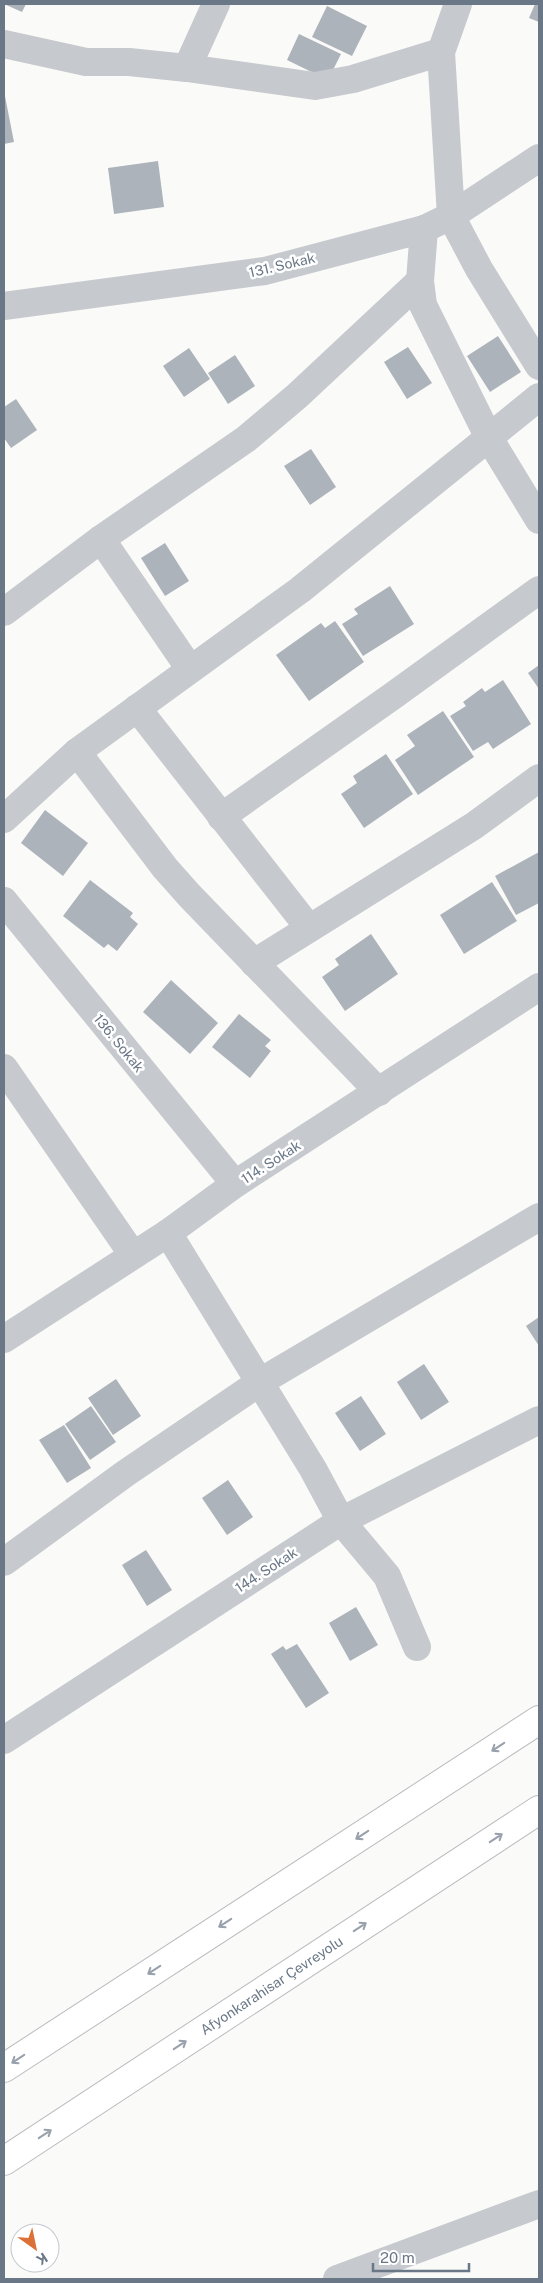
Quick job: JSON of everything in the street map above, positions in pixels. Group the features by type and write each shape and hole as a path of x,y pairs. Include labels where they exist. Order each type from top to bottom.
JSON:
{"highway":[{"path":"4,2068 539,1720"},
{"name":"Afyonkarahisar Çevreyolu","path":"4,2161 539,1810"}],"street":[{"path":"187,68 216,4"},
{"path":"458,4 441,52 451,216 479,268 539,366"},
{"path":"4,44 86,62 129,62 187,68 315,86 353,79 441,52"},
{"name":"131. Sokak","path":"4,306 265,271 424,229 451,216 539,158"},
{"path":"424,229 420,281 423,306 488,438 539,520"},
{"path":"4,612 101,539 246,439 297,396 420,281"},
{"path":"4,819 77,752 300,590 539,397"},
{"path":"101,539 190,669"},
{"path":"221,817 394,696 539,590"},
{"path":"137,708 309,928"},
{"path":"77,752 165,868 379,1092"},
{"path":"254,963 475,825 539,778"},
{"name":"136. Sokak","path":"4,901 235,1184"},
{"name":"114. Sokak","path":"4,1339 168,1233 235,1184 539,987"},
{"path":"7,1080 133,1255"},
{"path":"4,1562 126,1473 260,1382 539,1217"},
{"path":"168,1233 313,1469 341,1521 387,1576 417,1647"},
{"name":"144. Sokak","path":"4,1740 341,1521 539,1420"},
{"path":"337,2279 371,2273 539,2204"}],"building":[{"path":"4,4 26,4 22,12"},
{"path":"535,4 539,4 539,22 529,18"},
{"path":"327,6 367,26 352,56 312,37"},
{"path":"299,34 341,54 328,80 287,60"},
{"path":"4,91 14,142 4,144"},
{"path":"158,161 164,207 114,214 108,168"},
{"path":"498,336 521,372 490,392 467,356"},
{"path":"408,347 432,383 407,399 384,362"},
{"path":"189,348 210,379 184,397 163,366"},
{"path":"235,355 255,386 228,404 208,373"},
{"path":"16,399 37,430 11,448 4,438 4,407"},
{"path":"311,449 336,487 310,505 284,466"},
{"path":"165,543 189,581 165,596 141,558"},
{"path":"390,586 414,624 363,656 342,624 358,614 354,609"},
{"path":"335,621 364,662 309,701 276,655 321,623 325,628"},
{"path":"539,665 539,689 528,673"},
{"path":"503,680 531,724 493,749 488,742 473,751 450,716 466,706 463,702 482,688 485,692"},
{"path":"443,711 474,757 418,795 395,760 415,746 407,735"},
{"path":"386,754 413,794 364,828 341,794 357,783 353,776"},
{"path":"45,810 88,843 63,876 21,843"},
{"path":"539,852 539,903 516,915 495,876"},
{"path":"90,880 133,913 130,917 138,924 117,951 108,944 104,948 63,916"},
{"path":"492,882 517,921 464,954 440,915"},
{"path":"371,934 398,974 345,1011 322,977 339,965 335,959"},
{"path":"171,980 218,1023 190,1054 143,1012"},
{"path":"239,1014 271,1040 265,1046 271,1051 250,1078 212,1047"},
{"path":"539,1317 539,1346 526,1326"},
{"path":"424,1364 449,1402 421,1420 397,1382"},
{"path":"116,1379 141,1416 113,1435 88,1398"},
{"path":"361,1396 386,1434 360,1451 335,1413"},
{"path":"91,1406 116,1442 90,1460 65,1424"},
{"path":"64,1425 91,1468 67,1483 39,1440"},
{"path":"228,1480 253,1517 227,1535 202,1498"},
{"path":"146,1550 172,1590 147,1606 122,1565"},
{"path":"356,1607 378,1645 350,1661 329,1623"},
{"path":"297,1644 329,1693 306,1708 271,1654 283,1646 286,1650"}]}
